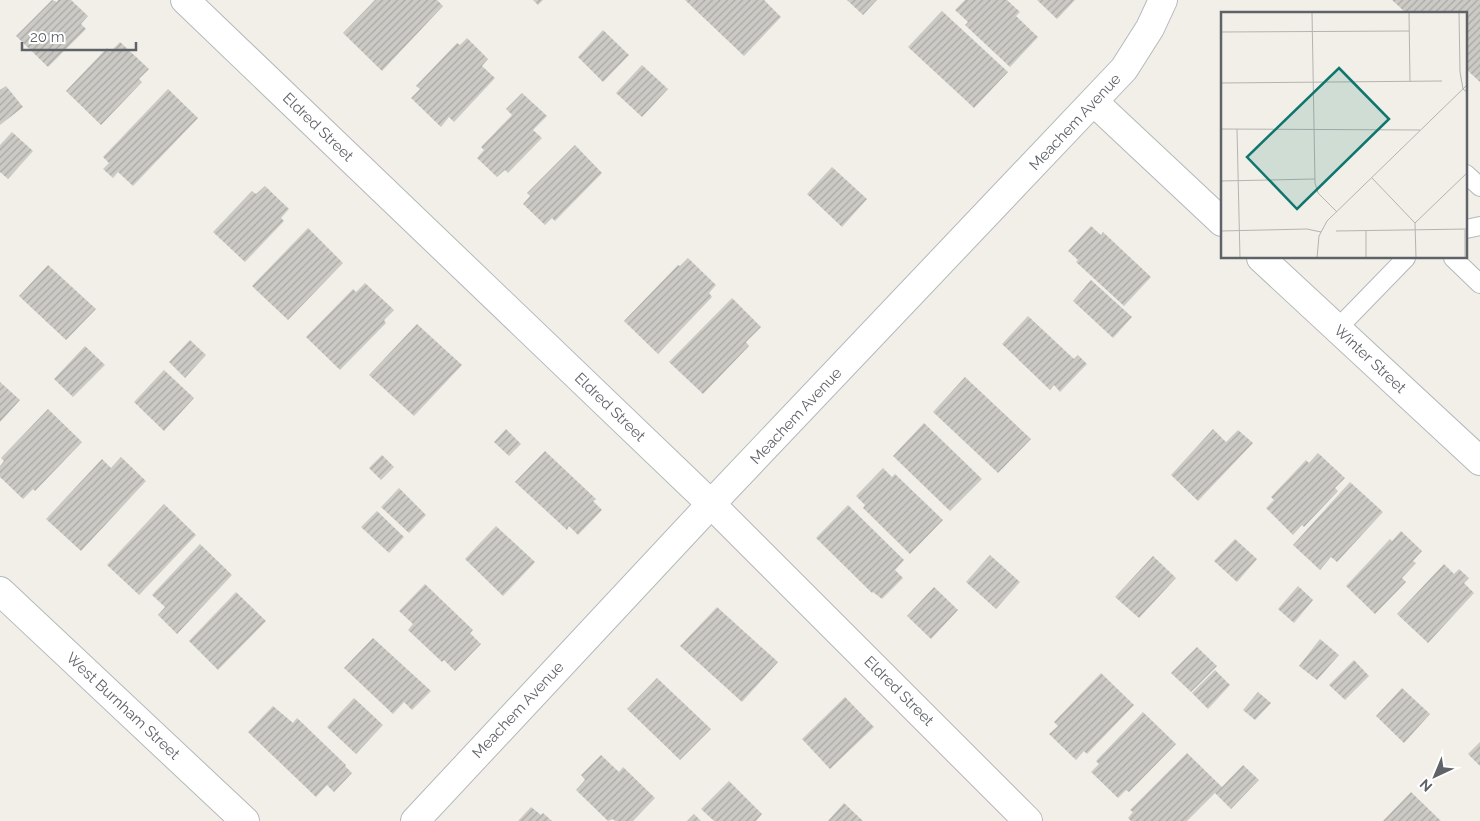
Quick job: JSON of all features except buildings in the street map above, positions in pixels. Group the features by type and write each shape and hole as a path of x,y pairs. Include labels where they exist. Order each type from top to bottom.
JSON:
{"street":[{"name":"Eldred Street","path":"185,0 711,504 1028,821"},
{"name":"Meachem Avenue","path":"415,821 711,504 1094,102 1137,51 1163,0"},
{"path":"1094,102 1221,221"},
{"name":"Winter Street","path":"1262,259 1480,461"},
{"name":"West Burnham Street","path":"0,591 245,821"}],"lane":[{"path":"1468,176 1480,187"},
{"path":"1337,328 1405,259"},
{"path":"1454,259 1480,284"}]}
